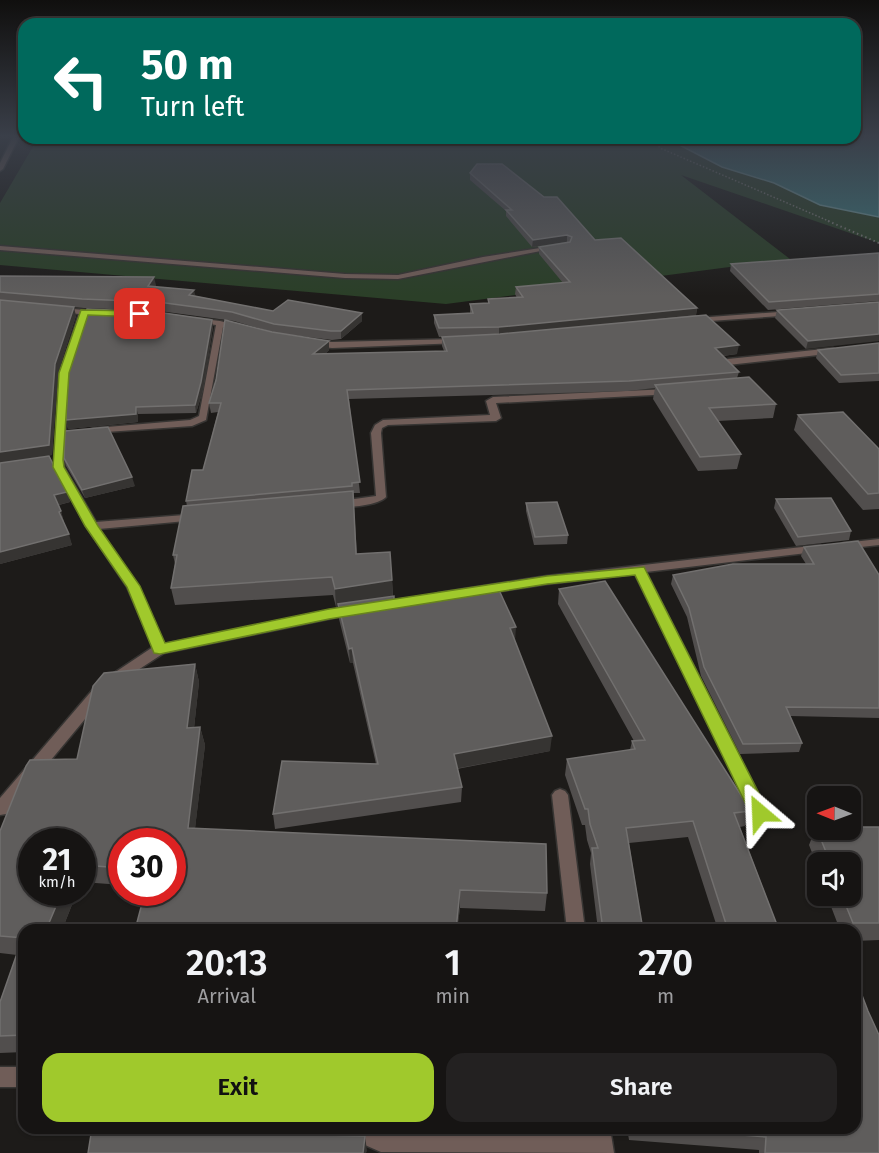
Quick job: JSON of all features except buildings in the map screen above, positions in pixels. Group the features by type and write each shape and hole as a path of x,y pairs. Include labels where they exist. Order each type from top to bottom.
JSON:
{"street":[{"path":"0,248 345,276 398,277 483,259 567,246"},
{"path":"52,309 105,313"},
{"path":"84,312 64,373 59,435 52,460 59,467 92,526 133,586 160,649"},
{"path":"692,320 807,312"},
{"path":"189,319 253,331"},
{"path":"83,433 200,421 208,399 220,323"},
{"path":"309,342 332,345 463,340"},
{"path":"740,376 728,363 845,350"},
{"path":"334,504 377,500 381,496 376,433 378,427 386,422 496,418 491,401 493,400 628,396 685,391"},
{"path":"59,435 71,434"},
{"path":"92,526 207,516"},
{"path":"421,600 547,580 879,542"},
{"path":"639,570 760,813"},
{"path":"0,809 104,686 160,649 364,609"},
{"path":"560,795 575,924"},
{"path":"0,1077 18,1077"},
{"path":"363,1134 381,1142 601,1142"}],"path":[{"path":"754,189 879,243"}],"green space":[{"path":"8,189 699,189 790,259 446,304 0,265 0,203"},
{"path":"721,189 879,189 879,243"}],"water":[{"path":"786,189 879,189 879,217 820,205"}],"route":[{"path":"140,314 84,312 64,373 57,460 92,526 133,586 160,649 329,614 547,580 639,570 760,813"}]}
